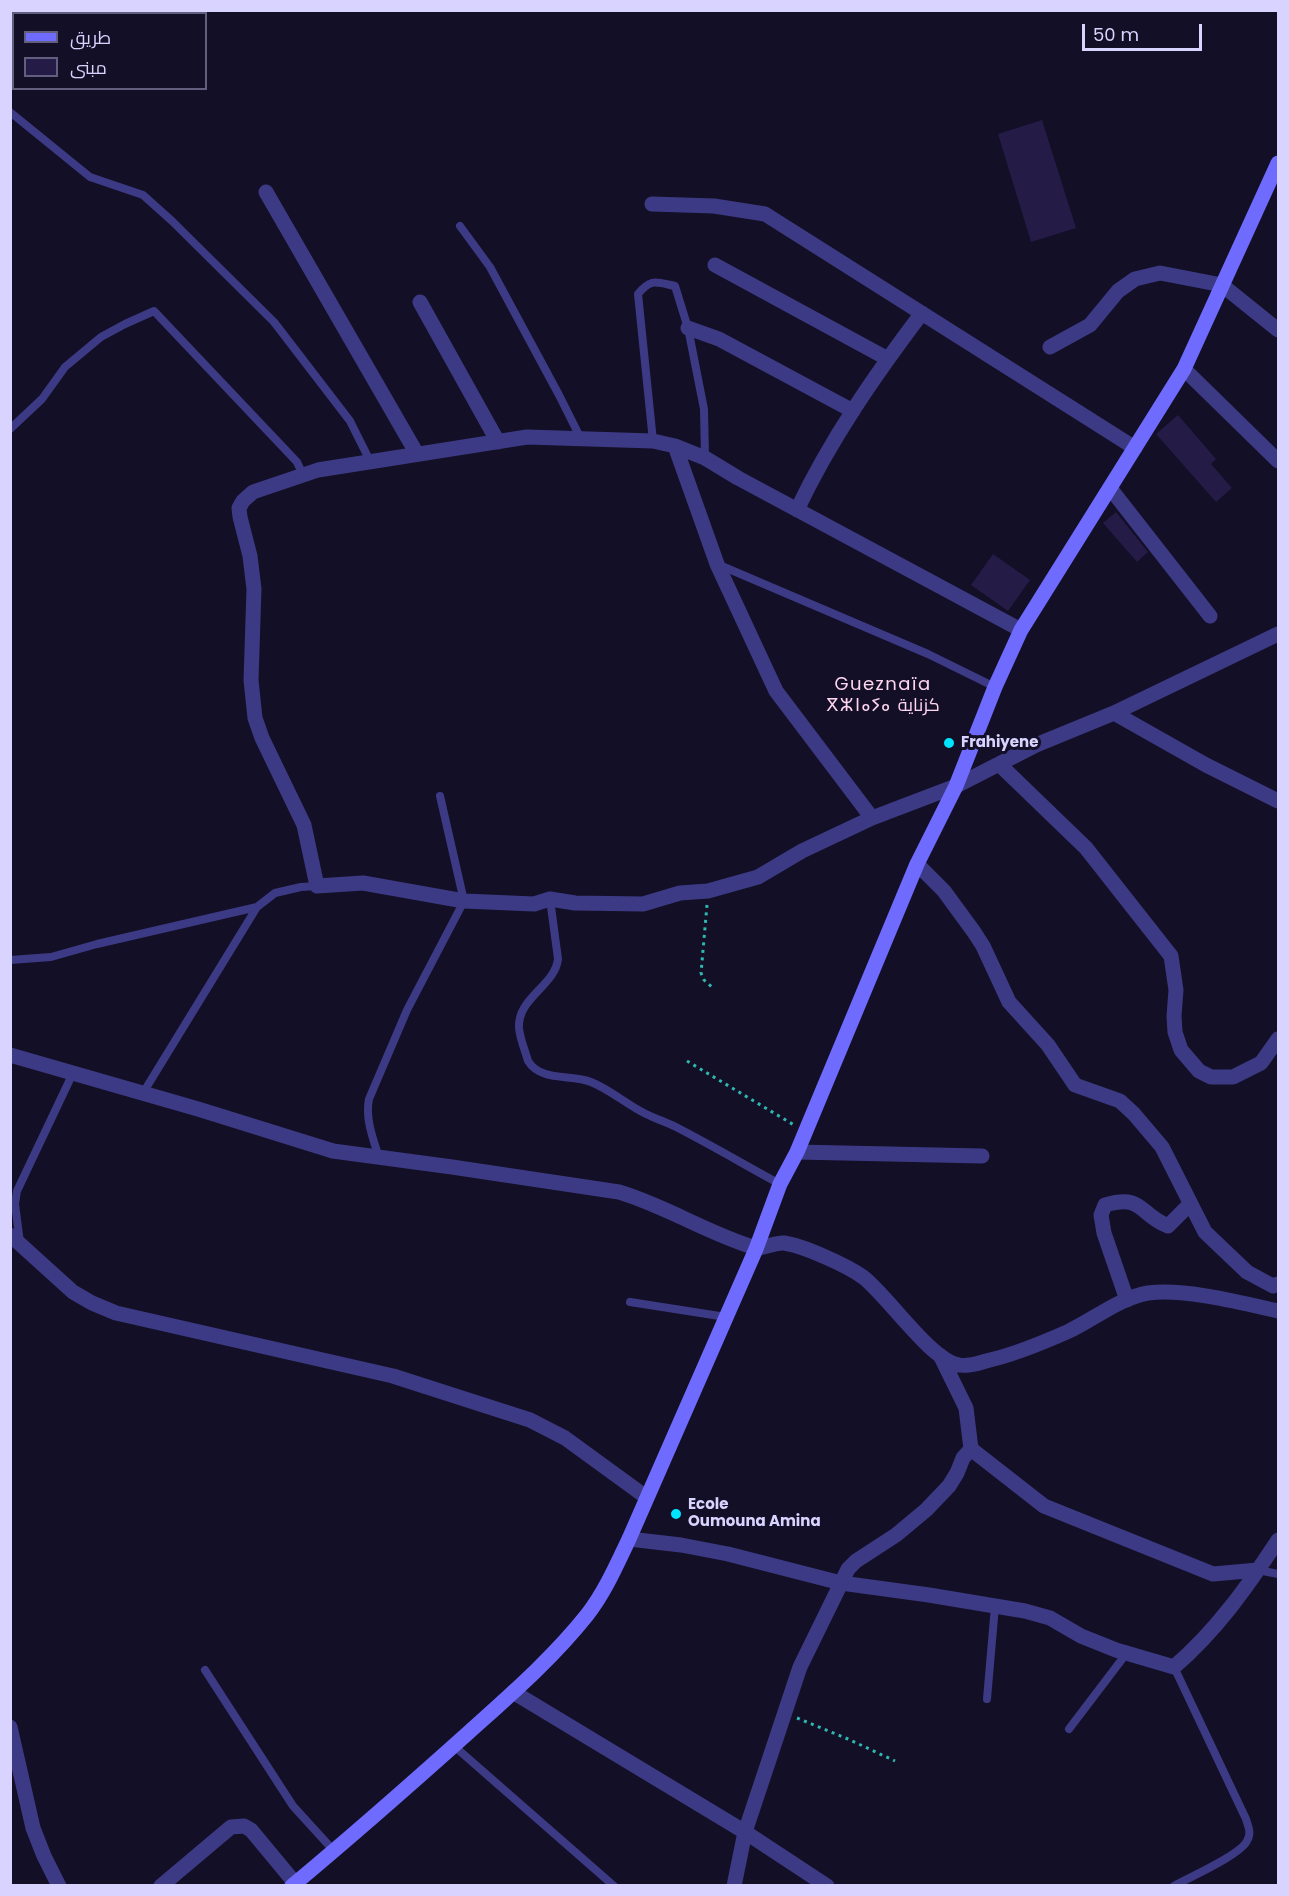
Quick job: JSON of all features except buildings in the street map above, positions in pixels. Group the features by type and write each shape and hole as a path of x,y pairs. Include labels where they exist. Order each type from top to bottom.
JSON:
{"street":[{"path":"161,1886 231,1827 244,1826 251,1830 293,1884 334,1851 513,1692 556,1651 589,1613 608,1582 629,1539 756,1249 780,1184 797,1152 917,864 956,786 995,687 1021,630 1184,369 1278,163"},
{"path":"266,192 417,454"},
{"path":"652,204 714,206 765,214 1135,448"},
{"path":"715,265 888,359"},
{"path":"1050,348 1090,325 1118,291 1135,279 1160,273 1222,285 1278,330"},
{"path":"420,302 498,442"},
{"path":"797,510 813,477 854,411 922,313"},
{"path":"688,328 719,339 854,411"},
{"path":"1184,369 1278,461"},
{"path":"1021,630 705,458 675,446 653,441 527,437 370,461 318,470 253,492 239,508 250,556 254,589 251,680 255,718 262,738 304,825 317,886 363,883 464,901 534,904 550,899 575,903 643,904 680,894 708,891 758,877 802,851 872,818 956,786 1036,745 1114,713 1278,634"},
{"path":"675,446 717,564 776,691 872,818"},
{"path":"1110,488 1210,616"},
{"path":"1114,713 1206,765 1278,801"},
{"path":"999,764 1086,848 1171,956 1176,990 1175,1032 1181,1050 1199,1071 1211,1077 1233,1077 1261,1064 1278,1039"},
{"path":"917,864 944,891 974,932 1009,1002 1048,1045 1075,1085 1120,1101 1134,1114 1162,1147 1205,1232 1247,1272 1273,1286 1278,1284"},
{"path":"10,1056 333,1151 619,1192 642,1199 756,1249 781,1242 796,1246 842,1265 862,1277 940,1355 958,1365 975,1364 1006,1356 1067,1332 1127,1300 1148,1293 1176,1293 1247,1303 1278,1311"},
{"path":"797,1152 982,1156"},
{"path":"1127,1300 1104,1233 1101,1215 1105,1205 1121,1200 1130,1201 1157,1221 1168,1226 1190,1204"},
{"path":"15,1239 73,1292 116,1313 393,1376 530,1420 565,1438 646,1497"},
{"path":"940,1355 966,1408 971,1449 1044,1506 1213,1574 1258,1570"},
{"path":"734,1886 745,1832 800,1667 848,1569 856,1561 896,1535 926,1510 949,1486 963,1458 971,1449"},
{"path":"629,1539 681,1545 728,1554 841,1583 1025,1611 1050,1618 1081,1636 1126,1654 1174,1667 1203,1641 1258,1570 1278,1540"},
{"path":"513,1692 745,1832 826,1886"},
{"path":"10,1726 15,1766 33,1828 59,1886"}],"lane":[{"path":"10,112 90,177 143,195 172,221 274,322 350,421 370,461"},
{"path":"460,226 490,267 581,439"},
{"path":"653,441 638,294 645,285 652,281 675,286 688,328 704,409 705,458"},
{"path":"10,429 42,399 65,367 101,337 154,311 297,462 303,475"},
{"path":"717,564 928,654 995,687"},
{"path":"379,1158 370,1131 367,1111 369,1099 407,1010 464,901 440,796"},
{"path":"143,1094 257,907 275,893 317,886"},
{"path":"550,899 558,959 557,968 531,998 521,1016 519,1026 531,1066 541,1072 560,1077 583,1079 593,1083 646,1115 674,1126 780,1184"},
{"path":"10,960 51,957 257,907"},
{"path":"15,1239 17,1191 73,1073"},
{"path":"630,1302 726,1317"},
{"path":"1258,1570 1278,1574"},
{"path":"987,1699 995,1606"},
{"path":"1069,1729 1126,1654"},
{"path":"1174,1667 1246,1819 1250,1832 1247,1842 1235,1853 1174,1886"},
{"path":"205,1670 293,1806 334,1851"},
{"path":"454,1746 614,1886"}],"path":[{"path":"708,891 701,972 704,980 713,988"},
{"path":"687,1061 805,1132"},
{"path":"784,1714 822,1727 895,1761"}],"place":[{"name":"Frahiyene","path":"949,743"},
{"name":"Ecole Oumouna Amina","path":"676,1514"}],"district":[{"name":"Gueznaïa ⴳⵣⵏⴰⵢⴰ كزناية","path":"883,695"}]}
